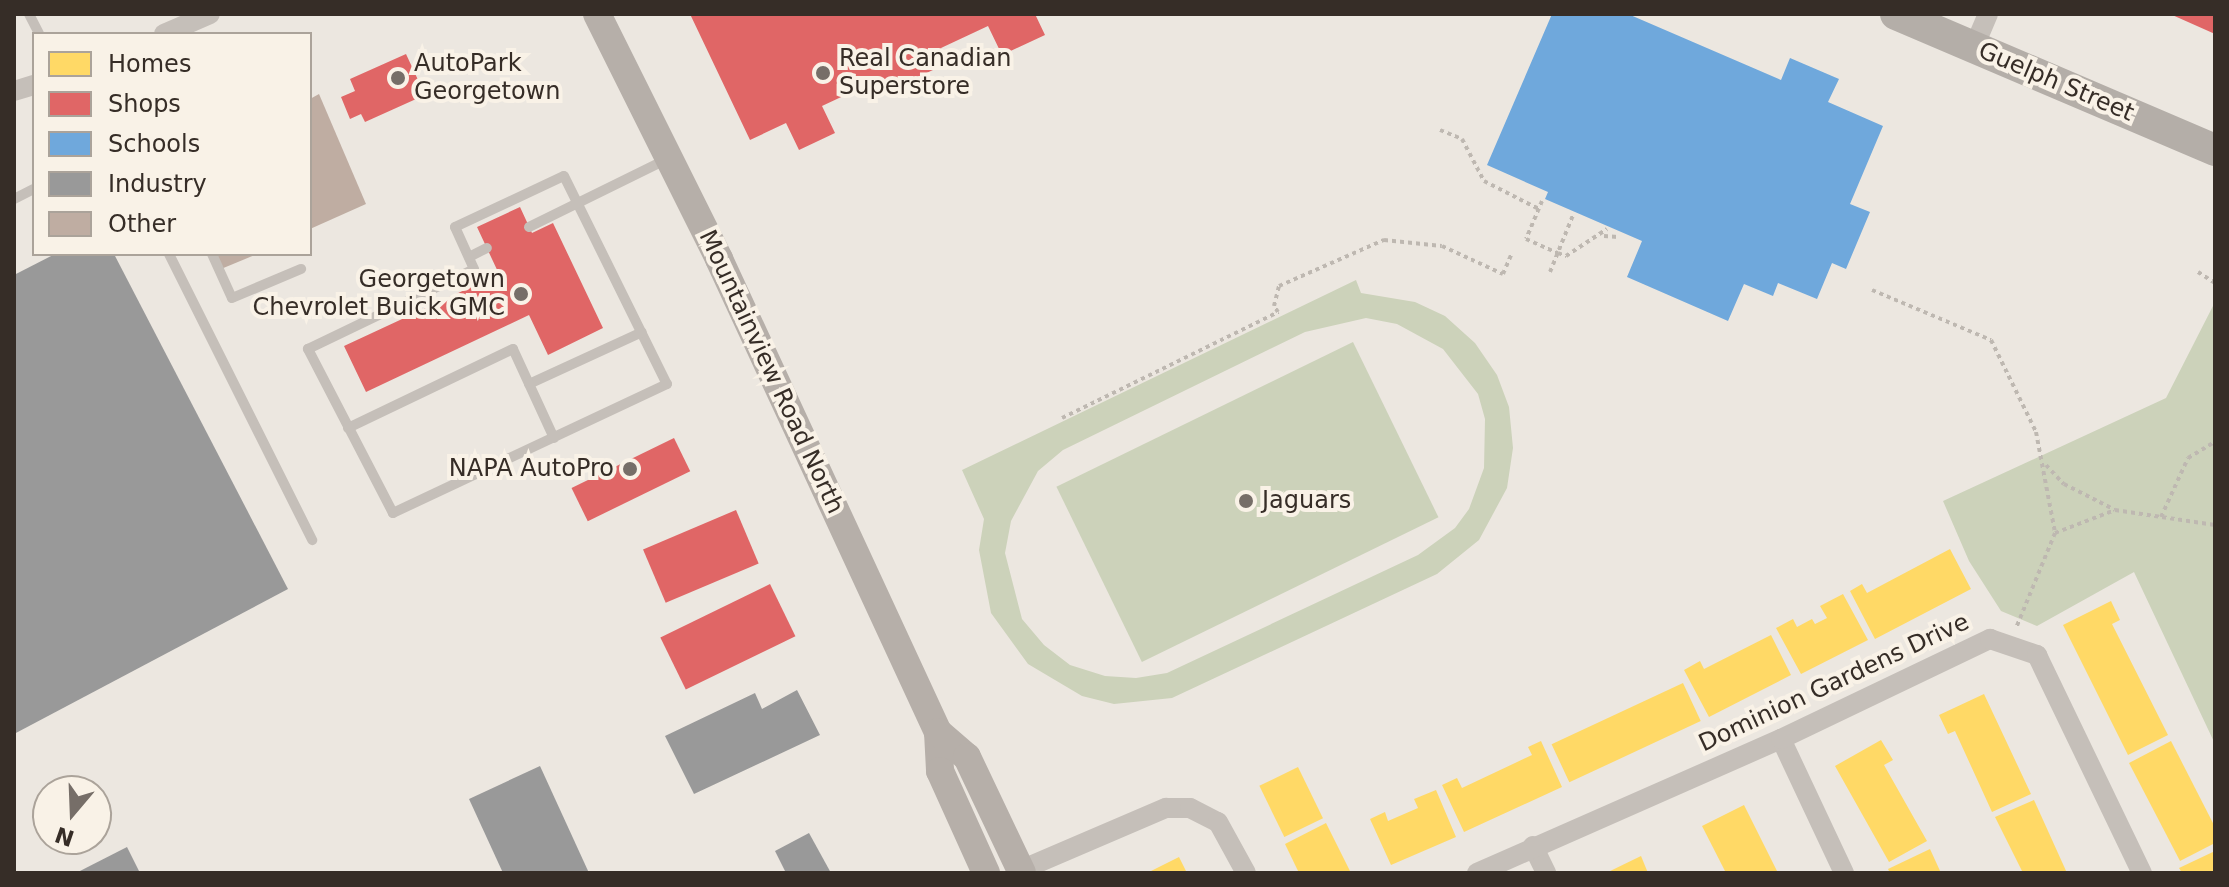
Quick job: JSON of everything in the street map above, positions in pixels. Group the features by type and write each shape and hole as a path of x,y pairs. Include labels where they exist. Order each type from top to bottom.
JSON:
{"main road":[{"name":"Mountainview Road North","path":"597,14 669,158 938,732 940,771 986,873"},
{"name":"Guelph Street","path":"1896,14 2215,150"},
{"name":"Mountainview Road North","path":"938,732 967,757 1019,872"}],"street":[{"path":"169,32 210,14"},
{"path":"1974,47 1988,14"},
{"name":"Dominion Gardens Drive","path":"1477,873 1781,739 1990,639 2009,645"},
{"path":"2009,645 2037,655 2142,873"},
{"path":"1781,739 1844,873"},
{"path":"1019,872 1166,808 1190,808 1218,822 1246,873"},
{"path":"1533,846 1546,873"}],"lane":[{"path":"29,14 38,32"},
{"path":"529,227 669,158"},
{"path":"564,176 577,202 667,384 393,513 308,349 474,269 455,227 564,176"},
{"path":"14,199 32,190"},
{"path":"469,257 487,248"},
{"path":"170,256 312,540"},
{"path":"213,256 232,298 301,269"},
{"path":"529,384 642,332"},
{"path":"348,428 513,349 554,438"}],"path":[{"path":"1440,130 1462,139 1484,181 1539,209"},
{"path":"1542,201 1526,239 1566,256 1604,236 1618,237"},
{"path":"1550,272 1573,215"},
{"path":"1604,236 1607,229"},
{"path":"1062,418 1278,312 1274,306 1279,286 1384,240 1442,246 1503,274 1511,255"},
{"path":"2198,272 2215,283"},
{"path":"1872,290 1991,340 2036,432 2045,463 2055,533 2009,645"},
{"path":"2161,517 2188,458 2215,442"},
{"path":"2045,463 2064,484 2115,510 2215,525"},
{"path":"2055,533 2115,510"}],"green space":[{"path":"1356,280 1361,293 1415,302 1445,316 1475,343 1497,375 1509,407 1513,448 1507,488 1479,540 1437,574 1172,698 1114,704 1082,696 1028,664 991,613 979,550 984,519 962,470","holes":["1366,318 1397,324 1443,349 1478,394 1485,419 1484,468 1469,509 1455,528 1418,555 1167,673 1136,678 1105,676 1070,665 1044,645 1022,619 1005,553 1011,521 1038,471 1063,450 1305,332"]},
{"path":"2215,302 2215,744 2134,572 2037,626 2001,611 1969,561 1943,501 2166,398"},
{"name":"Jaguars","path":"1353,342 1438,517 1142,662 1056,487"}],"building: Homes":[{"path":"1950,549 1971,589 1875,639 1850,591 1862,584 1867,593"},
{"path":"1843,594 1868,640 1801,674 1776,628 1793,619 1797,627 1812,619 1815,624 1827,618 1820,606"},
{"path":"2111,601 2120,620 2112,624 2168,735 2128,755 2063,625"},
{"path":"1771,635 1791,675 1709,717 1684,670 1700,661 1704,669"},
{"path":"1683,683 1701,721 1569,782 1552,744"},
{"path":"1984,694 2031,794 1992,812 1955,731 1948,734 1939,715"},
{"path":"1881,740 1893,760 1884,765 1927,841 1889,862 1835,766"},
{"path":"1541,741 1562,787 1464,832 1442,785 1457,778 1462,788 1532,755 1528,747"},
{"path":"2171,741 2215,827 2215,843 2180,861 2129,763"},
{"path":"1298,767 1323,818 1284,837 1259,786"},
{"path":"1436,790 1456,837 1391,865 1370,819 1385,812 1388,821 1418,808 1414,799"},
{"path":"2034,800 2067,873 2023,873 1995,817"},
{"path":"1744,805 1777,871 1773,873 1726,873 1702,826"},
{"path":"1326,823 1351,873 1299,873 1285,844"},
{"path":"1930,849 1941,873 1890,873 1888,869"},
{"path":"2215,851 2215,873 2182,873 2179,868"},
{"path":"1641,856 1648,873 1606,873"},
{"path":"1179,857 1187,873 1147,873"}],"building: Shops":[{"name":"Real Canadian Superstore","path":"690,14 1035,14 1045,35 1002,55 988,26 941,48 948,63 877,96 871,83 822,106 835,133 799,150 786,123 750,140"},
{"path":"2170,14 2215,14 2215,34"},
{"path":"406,54 425,95 365,122 361,114 350,119 341,97 355,91 350,79"},
{"name":"Georgetown Chevrolet Buick GMC","path":"520,207 532,233 553,223 603,328 548,355 529,315 366,392 344,346 499,274 477,227"},
{"path":"674,438 690,471 588,521 572,488"},
{"path":"736,510 759,563 666,603 643,549"},
{"path":"770,584 795,636 686,690 660,637"}],"building: Schools":[{"path":"1552,14 1628,14 1781,80 1790,58 1839,79 1828,102 1883,126 1850,204 1870,212 1846,269 1832,263 1817,299 1778,283 1773,296 1744,284 1728,321 1627,277 1642,241 1545,199 1548,192 1487,165"}],"building: Industry":[{"path":"51,256 115,256 288,589 14,734 14,275"},
{"path":"797,690 820,735 694,794 665,736 755,693 762,709"},
{"path":"540,766 589,873 503,873 469,799"},
{"path":"809,833 831,873 786,873 775,851"},
{"path":"127,847 140,873 76,873 112,855"}],"building: Other":[{"path":"319,94 366,204 312,228 312,98"},
{"path":"217,256 252,256 221,269"}],"place":[{"name":"Real Canadian Superstore","path":"823,73"},
{"name":"AutoPark Georgetown","path":"398,78"},
{"name":"Georgetown Chevrolet Buick GMC","path":"521,294"},
{"name":"NAPA AutoPro","path":"630,469"},
{"name":"Jaguars","path":"1246,501"}]}
